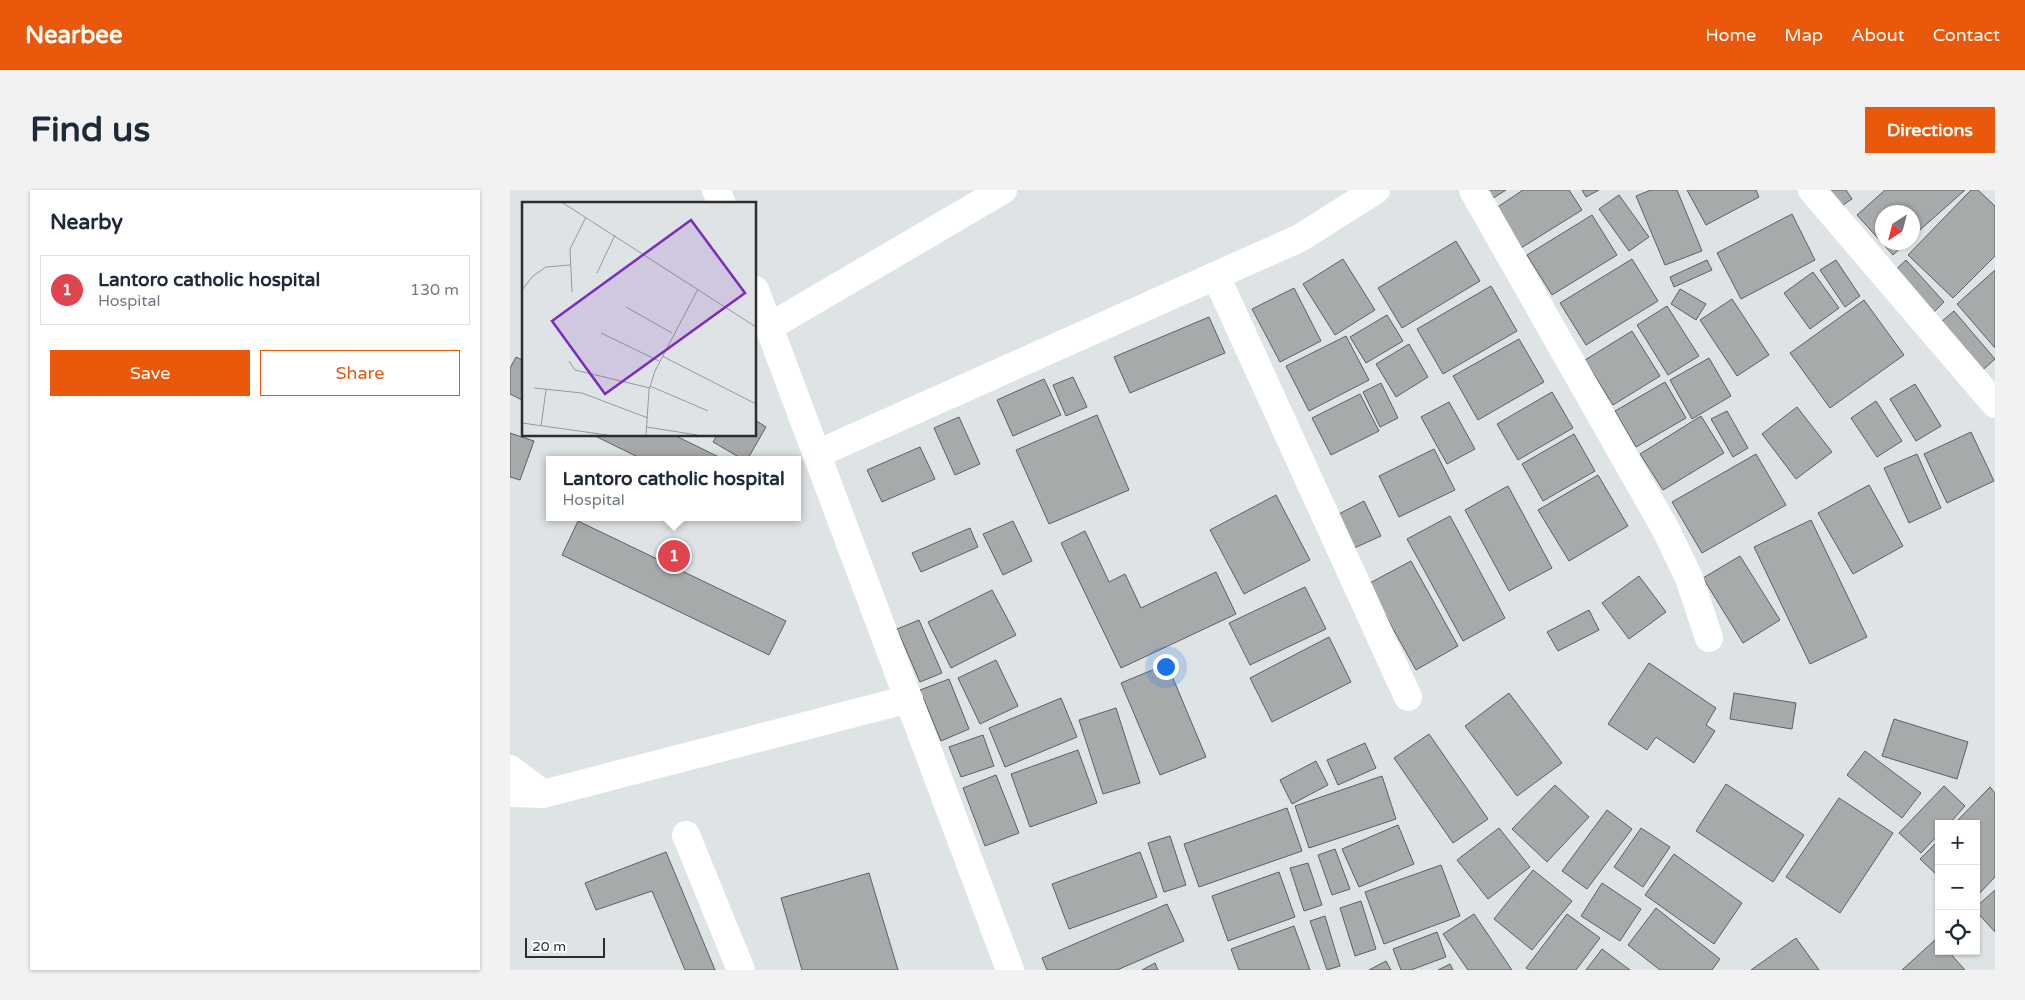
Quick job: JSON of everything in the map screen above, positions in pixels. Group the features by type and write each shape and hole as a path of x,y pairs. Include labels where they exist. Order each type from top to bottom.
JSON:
{"street":[{"path":"716,190 721,202"},
{"path":"769,327 1002,190"},
{"path":"817,454 1300,238 1376,190"},
{"path":"1474,190 1666,530 1690,578 1709,638"},
{"path":"1812,190 1995,404"},
{"path":"1216,276 1408,697"},
{"path":"756,293 1010,970"},
{"path":"510,793 543,794 909,699"},
{"path":"510,769 543,794"},
{"path":"686,835 741,970"}],"building":[{"path":"1480,190 1506,190 1487,202"},
{"path":"1523,190 1569,190 1582,210 1521,248 1496,208"},
{"path":"1582,190 1599,190 1586,197"},
{"path":"1651,190 1677,190 1702,251 1665,265 1636,196"},
{"path":"1687,190 1756,190 1759,197 1706,225"},
{"path":"1819,190 1846,190 1852,199 1834,211"},
{"path":"1885,190 1965,190 1920,230 1920,205 1875,205 1875,235 1857,215"},
{"path":"1971,190 1978,190 1995,206 1995,256 1953,298 1908,255 1913,250 1920,250 1920,243"},
{"path":"1619,195 1649,237 1629,251 1599,209"},
{"path":"1792,214 1815,260 1741,299 1717,253"},
{"path":"1592,215 1617,255 1552,295 1527,255"},
{"path":"1456,241 1480,281 1402,328 1378,288"},
{"path":"1888,250 1898,250 1893,255"},
{"path":"1343,259 1375,310 1335,335 1303,284"},
{"path":"1632,259 1658,301 1586,345 1560,303"},
{"path":"1707,260 1712,270 1674,287 1670,277"},
{"path":"1836,260 1860,296 1845,307 1820,270"},
{"path":"1906,260 1944,302 1927,319 1889,276"},
{"path":"1995,270 1995,348 1957,304"},
{"path":"1813,272 1839,308 1810,329 1784,293"},
{"path":"1491,286 1517,331 1443,374 1417,329"},
{"path":"1294,288 1321,341 1280,362 1252,309"},
{"path":"1680,289 1706,304 1696,320 1671,304"},
{"path":"1732,299 1769,355 1737,376 1700,320"},
{"path":"1864,300 1904,355 1830,408 1790,353"},
{"path":"1667,306 1699,356 1668,375 1637,325"},
{"path":"1954,311 1995,359 1976,376 1935,327"},
{"path":"1387,315 1403,341 1366,363 1350,337"},
{"path":"1209,317 1225,353 1130,393 1114,357"},
{"path":"1632,331 1660,376 1613,405 1585,360"},
{"path":"1346,336 1369,380 1309,411 1286,366"},
{"path":"1519,339 1544,382 1478,420 1453,376"},
{"path":"1409,344 1428,377 1396,397 1376,364"},
{"path":"516,357 522,360 522,400 510,394 510,368"},
{"path":"1709,358 1731,396 1692,419 1670,380"},
{"path":"1073,377 1087,407 1066,416 1053,385"},
{"path":"1044,379 1061,415 1013,436 997,400"},
{"path":"1665,382 1686,418 1636,447 1615,411"},
{"path":"1381,383 1398,418 1380,427 1363,392"},
{"path":"1915,384 1941,426 1916,441 1890,399"},
{"path":"1552,392 1573,428 1518,460 1497,424"},
{"path":"1360,394 1379,431 1331,455 1312,418"},
{"path":"1876,401 1902,441 1877,457 1851,418"},
{"path":"1449,402 1475,449 1447,464 1421,417"},
{"path":"1797,407 1832,452 1796,479 1762,434"},
{"path":"1727,411 1748,448 1733,457 1711,419"},
{"path":"1097,415 1129,490 1049,524 1016,450"},
{"path":"1701,416 1724,453 1663,490 1640,454"},
{"path":"959,417 980,464 955,475 934,428"},
{"path":"756,421 766,427 749,456 737,456 713,442 716,436 756,436"},
{"path":"1971,432 1994,481 1947,503 1924,454"},
{"path":"510,433 534,441 520,480 510,477"},
{"path":"1574,434 1595,471 1543,501 1522,464"},
{"path":"595,436 676,436 717,456 636,456"},
{"path":"920,447 935,479 882,502 867,470"},
{"path":"1434,449 1455,490 1399,517 1379,476"},
{"path":"1756,454 1786,505 1702,553 1672,502"},
{"path":"1917,454 1941,508 1909,523 1884,468"},
{"path":"1598,475 1628,526 1569,561 1538,510"},
{"path":"1869,485 1903,546 1853,574 1818,513"},
{"path":"1508,486 1552,568 1509,591 1465,510"},
{"path":"1276,495 1310,560 1244,594 1210,530"},
{"path":"1364,501 1381,536 1352,549 1335,516"},
{"path":"1450,516 1505,618 1463,641 1407,539"},
{"path":"1811,520 1867,637 1810,664 1754,547"},
{"path":"578,521 786,621 769,655 562,555"},
{"path":"1013,521 1032,561 1003,575 983,534"},
{"path":"970,528 978,547 921,572 912,553"},
{"path":"1085,531 1109,582 1125,574 1141,608 1216,572 1236,614 1121,668 1061,543"},
{"path":"1740,556 1780,620 1743,643 1703,578"},
{"path":"1411,561 1458,646 1416,670 1368,584"},
{"path":"1639,576 1666,612 1629,639 1602,603"},
{"path":"1305,587 1326,629 1250,665 1229,623"},
{"path":"992,590 1016,635 951,668 928,622"},
{"path":"1589,610 1599,630 1558,651 1547,632"},
{"path":"919,620 942,673 920,682 897,629"},
{"path":"1329,637 1351,682 1272,722 1250,678"},
{"path":"996,660 1018,706 980,724 958,678"},
{"path":"1649,663 1716,708 1706,725 1715,731 1694,763 1656,737 1647,750 1608,724"},
{"path":"1167,664 1206,757 1160,775 1121,683"},
{"path":"949,679 969,729 941,741 920,690"},
{"path":"1509,693 1562,763 1517,796 1465,726"},
{"path":"1734,693 1796,703 1792,729 1730,719"},
{"path":"1061,698 1077,737 1005,767 989,728"},
{"path":"1116,708 1140,783 1103,794 1079,720"},
{"path":"1894,719 1968,742 1957,779 1882,756"},
{"path":"1429,734 1488,819 1453,843 1394,758"},
{"path":"983,735 994,766 961,777 949,747"},
{"path":"1365,743 1376,768 1338,785 1327,760"},
{"path":"1078,750 1097,803 1030,827 1011,774"},
{"path":"1865,751 1921,793 1902,818 1847,775"},
{"path":"1316,761 1328,785 1292,804 1280,780"},
{"path":"996,775 1019,833 985,846 963,788"},
{"path":"1382,776 1396,819 1309,848 1295,806"},
{"path":"1726,784 1804,835 1773,882 1696,831"},
{"path":"1555,785 1589,817 1547,862 1512,829"},
{"path":"1944,786 1965,806 1953,820 1935,820 1935,838 1921,853 1899,833"},
{"path":"1990,787 1995,793 1995,877 1980,893 1980,820 1958,820"},
{"path":"1839,798 1893,833 1840,913 1786,877"},
{"path":"1287,808 1302,851 1199,887 1184,844"},
{"path":"1607,810 1632,829 1587,889 1562,871"},
{"path":"1398,825 1414,864 1359,887 1342,849"},
{"path":"1499,828 1530,867 1488,899 1457,860"},
{"path":"1641,828 1670,847 1643,887 1614,867"},
{"path":"1170,836 1186,885 1164,892 1148,843"},
{"path":"1935,844 1935,873 1920,859"},
{"path":"1335,849 1350,889 1332,895 1318,855"},
{"path":"666,852 715,970 685,970 652,891 596,910 585,883"},
{"path":"1140,852 1157,897 1069,929 1052,884"},
{"path":"1674,854 1742,903 1714,944 1645,895"},
{"path":"1308,863 1322,905 1304,911 1290,868"},
{"path":"1441,865 1460,916 1384,944 1365,892"},
{"path":"1533,870 1572,901 1532,950 1494,919"},
{"path":"1279,872 1295,917 1228,941 1212,896"},
{"path":"869,873 898,970 802,970 781,898"},
{"path":"1602,883 1641,909 1620,941 1581,916"},
{"path":"1995,890 1995,932 1980,915 1980,903"},
{"path":"1361,901 1376,949 1355,956 1340,908"},
{"path":"1167,904 1184,941 1117,970 1047,970 1042,958"},
{"path":"1656,908 1720,959 1712,970 1660,970 1628,945"},
{"path":"1474,914 1512,970 1468,970 1443,934"},
{"path":"1567,914 1600,938 1576,970 1529,970 1526,968"},
{"path":"1325,916 1340,966 1327,970 1310,921"},
{"path":"1294,926 1310,970 1239,970 1231,949"},
{"path":"1437,932 1446,957 1411,970 1401,970 1393,949"},
{"path":"1796,938 1819,970 1751,970"},
{"path":"1935,940 1935,955 1952,955 1965,970 1902,970"},
{"path":"1602,949 1630,970 1586,970"},
{"path":"1386,961 1391,970 1369,970"},
{"path":"1155,963 1158,970 1142,970"},
{"path":"1450,964 1453,970 1438,970"}],"place":[{"name":"Lantoro catholic hospital","path":"674,556"}]}
